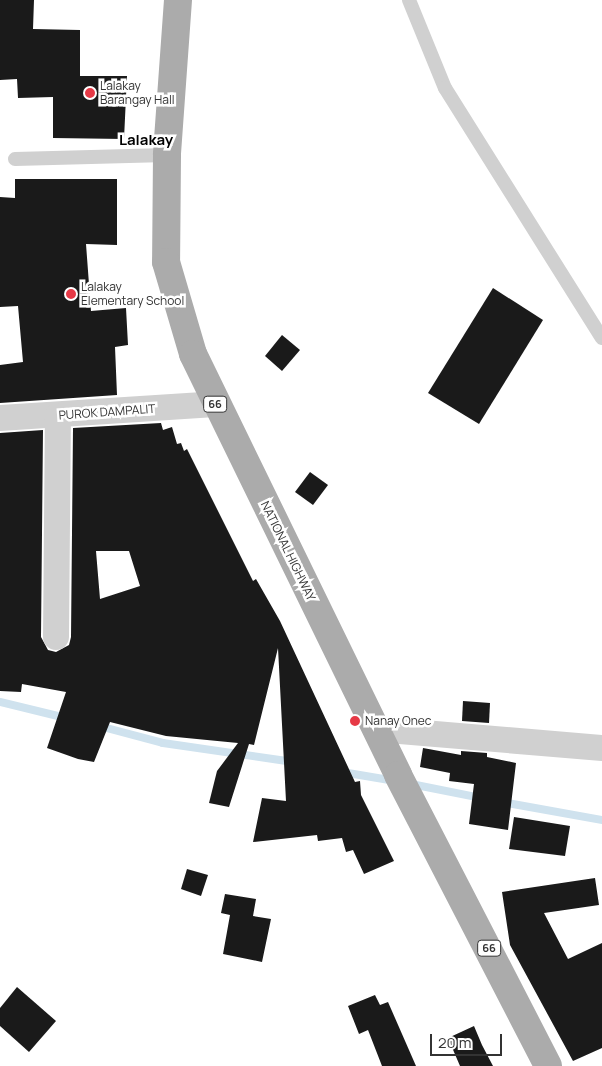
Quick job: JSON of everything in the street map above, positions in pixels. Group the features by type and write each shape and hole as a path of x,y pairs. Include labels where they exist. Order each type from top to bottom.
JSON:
{"main road":[{"name":"NATIONAL HIGHWAY","path":"178,0 166,155 166,262 193,354 215,404 398,774 429,831 548,1066"}],"street":[{"name":"PUROK DAMPALIT","path":"0,418 58,416 215,404"},
{"path":"56,637 58,416"},
{"path":"376,729 602,748"}],"lane":[{"path":"409,0 445,88 602,338"},
{"path":"15,159 166,155"}],"building":[{"path":"0,0 34,0 33,29 80,30 80,76 127,76 124,139 53,138 53,97 18,98 17,79 0,80"},
{"name":"Lalakay Elementary School","path":"15,179 117,179 117,245 86,244 91,311 126,308 128,345 115,347 117,395 0,403 0,365 23,362 18,306 0,307 0,197 15,198"},
{"path":"493,288 543,320 479,424 428,393"},
{"path":"282,335 300,350 282,371 265,356"},
{"path":"161,423 163,430 172,427 177,444 181,443 184,451 187,449 253,581 256,579 280,621 355,782 360,781 361,795 394,861 364,874 353,850 346,852 342,838 318,841 317,835 253,842 262,798 286,801 278,648 254,745 249,744 229,807 209,803 217,771 238,743 166,736 110,722 94,762 78,759 47,748 66,692 22,684 21,692 0,691 0,433 43,430 41,637 48,650 56,652 69,645 71,637 73,428","holes":["96,551 129,551 140,586 100,599"]},
{"path":"310,472 328,485 313,505 295,492"},
{"path":"463,701 490,703 489,723 462,721"},
{"path":"423,748 461,755 461,751 487,753 487,757 516,763 508,830 469,824 474,784 449,781 450,773 420,767"},
{"path":"514,817 570,826 565,856 509,849"},
{"path":"187,869 208,875 201,896 181,889"},
{"path":"595,878 599,905 544,913 568,959 602,943 602,1048 573,1061 510,945 502,892"},
{"path":"225,894 256,899 253,916 271,919 262,962 223,954 230,915 221,913"},
{"path":"17,987 56,1021 29,1052 0,1026 0,1008"},
{"path":"375,995 380,1005 388,1002 416,1066 382,1066 368,1030 359,1034 348,1006"},
{"path":"474,1026 493,1066 460,1066 448,1038"}],"waterway":[{"path":"0,702 66,718"},
{"path":"99,726 163,743 294,762"},
{"path":"342,772 395,781"},
{"path":"411,784 481,798"},
{"path":"502,802 602,820"}],"place":[{"name":"Lalakay Barangay Hall","path":"90,93"},
{"name":"Lalakay Elementary School","path":"71,294"},
{"name":"Nanay Onec","path":"355,721"}],"district":[{"name":"Lalakay","path":"146,140"}]}
